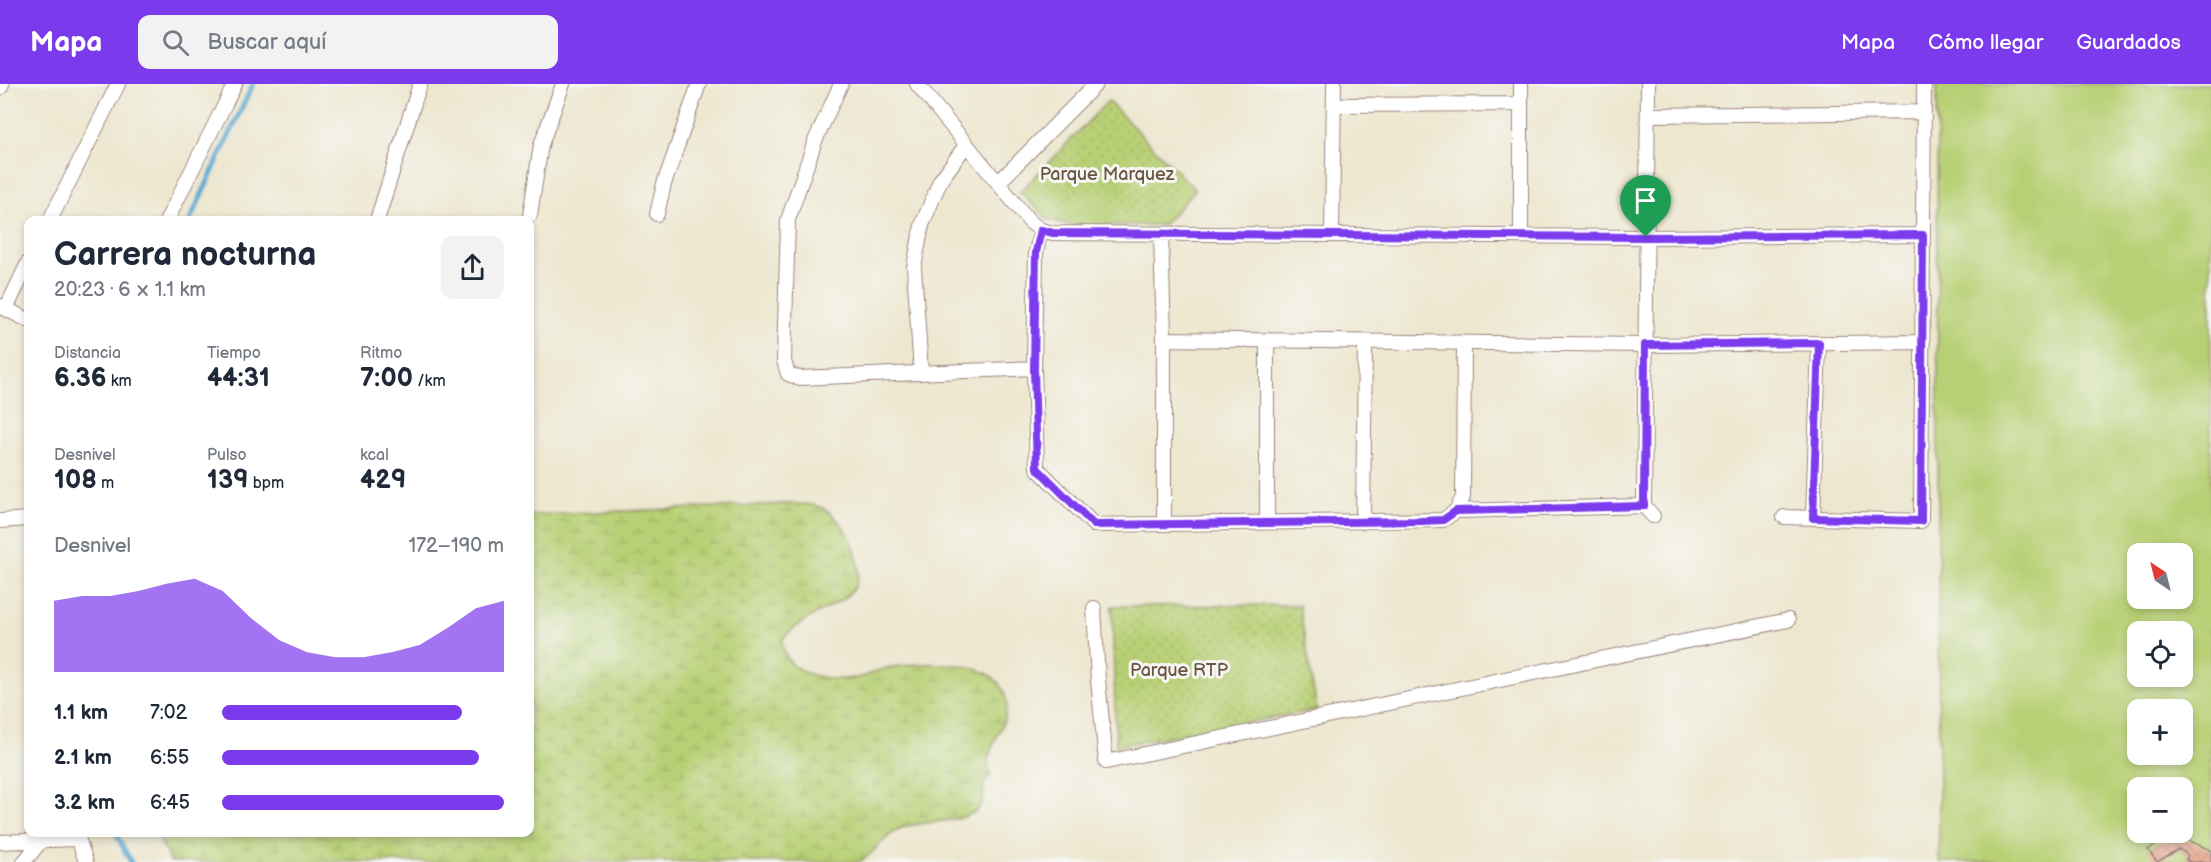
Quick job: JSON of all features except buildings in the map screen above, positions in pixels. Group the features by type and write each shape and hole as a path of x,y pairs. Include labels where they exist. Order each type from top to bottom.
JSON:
{"street":[{"path":"0,88 2,84"},
{"path":"52,216 118,84"},
{"path":"168,216 235,84"},
{"path":"378,216 420,84"},
{"path":"530,215 541,145 563,84"},
{"path":"657,214 664,184 699,84"},
{"path":"841,84 815,141 788,220 784,361 788,374 799,378 1034,369"},
{"path":"917,84 1030,222 1041,230 1053,233 1646,237 1923,235"},
{"path":"998,183 1096,84"},
{"path":"1332,234 1334,84"},
{"path":"1521,84 1521,235"},
{"path":"1456,511 1648,511 1645,345 1648,84"},
{"path":"1784,517 1921,521 1924,84"},
{"path":"1334,105 1521,104"},
{"path":"1648,115 1924,112"},
{"path":"921,372 914,267 922,225 940,181 966,145"},
{"path":"1041,230 1036,252 1034,369 1037,468 1094,525 1443,520 1456,511 1462,497 1464,344"},
{"path":"1161,234 1164,339 1164,523"},
{"path":"24,270 3,307 24,318"},
{"path":"1164,339 1645,345 1923,342"},
{"path":"1267,340 1267,522"},
{"path":"1363,522 1365,342"},
{"path":"1813,518 1819,343"},
{"path":"0,521 24,519"},
{"path":"1094,608 1106,762 1788,620"},
{"path":"0,842 40,842 70,837"},
{"path":"76,837 86,862"},
{"path":"24,862 40,842"}],"green space":[{"path":"1937,84 2211,84 2211,862 1939,862"},
{"name":"Parque Marquez","path":"1108,101 1195,190 1163,225 1071,225 1049,220 1020,192"},
{"path":"786,504 814,505 828,511 837,519 850,538 858,561 858,578 852,591 841,600 796,627 782,640 784,652 790,661 808,674 833,679 860,677 891,667 919,664 951,664 982,671 994,678 1002,688 1007,707 990,752 988,766 991,774 983,785 983,800 977,809 967,816 910,825 899,829 860,862 170,862 160,840 161,837 534,837 534,515"},
{"name":"Parque RTP","path":"1299,605 1317,710 1116,746 1112,606"}],"waterway":[{"path":"192,216 253,84"},
{"path":"118,837 131,862"}],"route":[{"path":"1041,230 1053,233 1646,237 1923,235 1921,521 1813,518 1819,343 1645,345 1644,506 1456,511 1443,520 1421,521 1094,525 1037,468 1034,369 1036,252 1041,230"}]}
